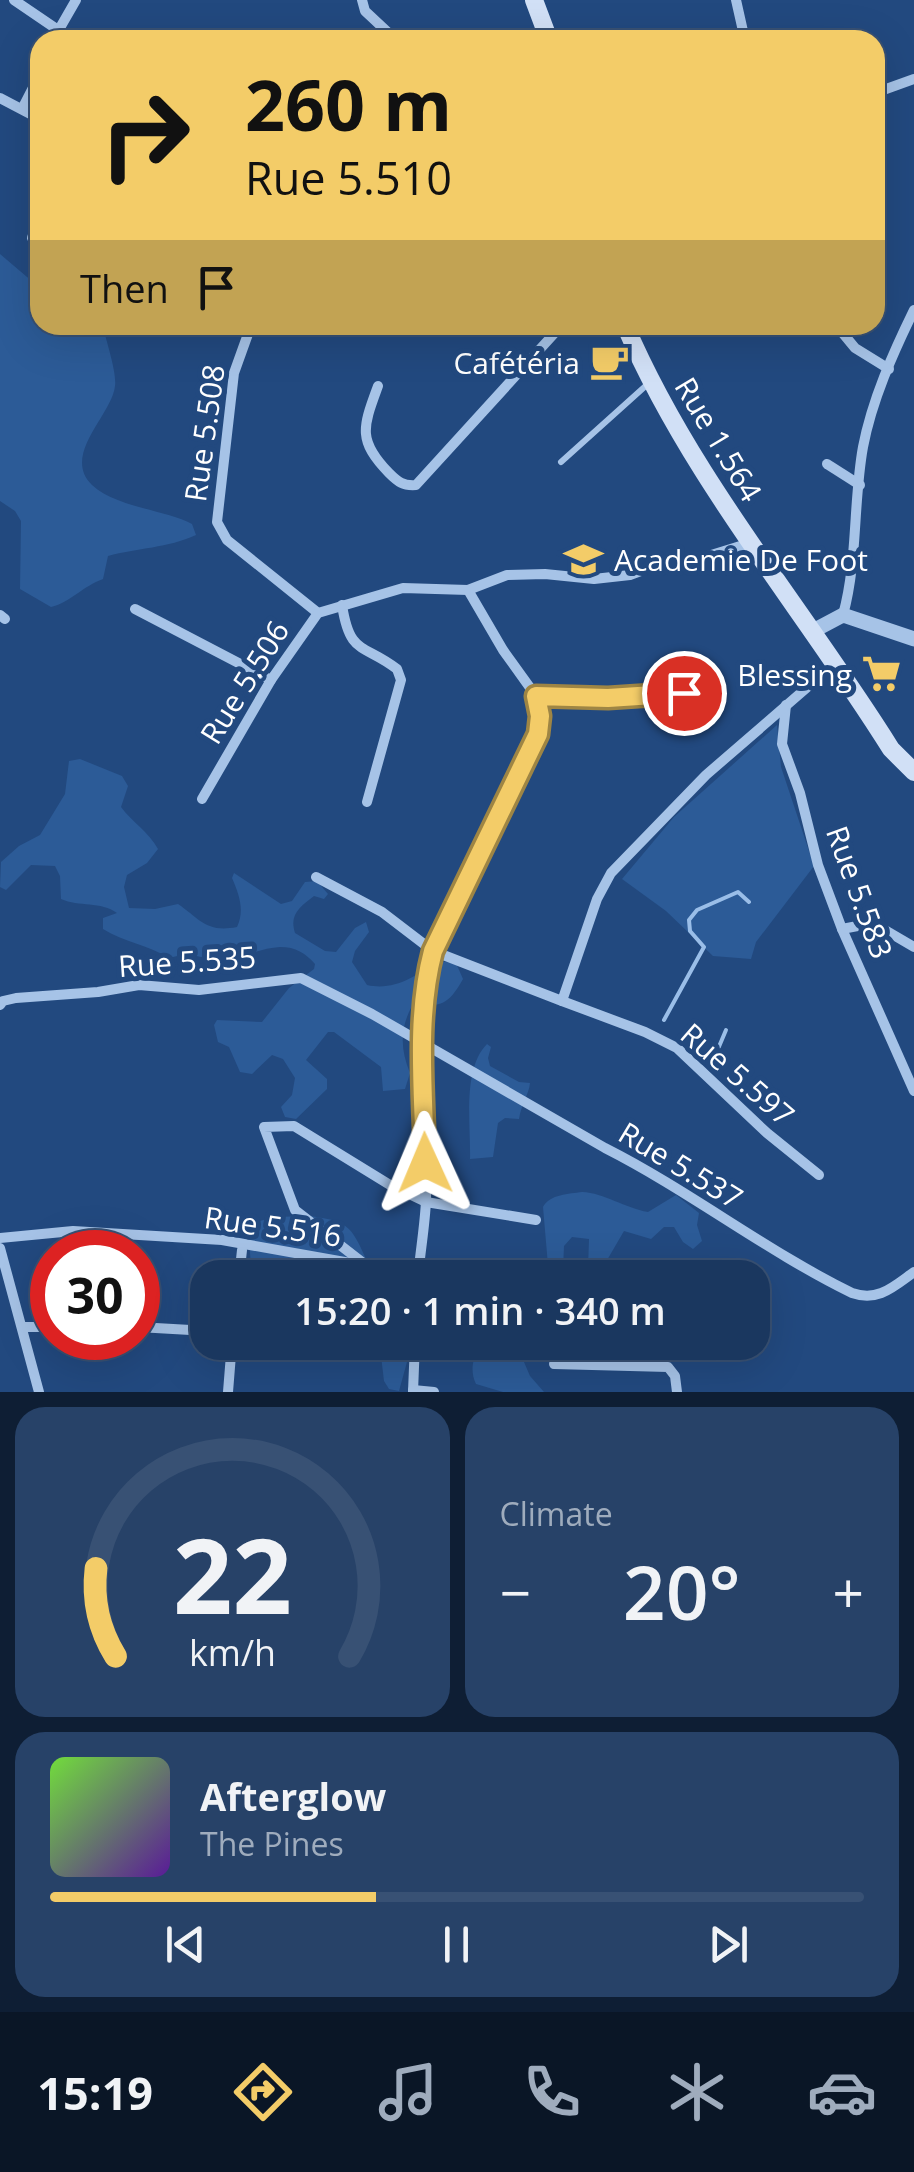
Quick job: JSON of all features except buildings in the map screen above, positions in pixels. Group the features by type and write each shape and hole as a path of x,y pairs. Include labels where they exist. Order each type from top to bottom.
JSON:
{"main road":[{"path":"534,0 545,30"},
{"name":"Rue 1.564","path":"630,335 652,381 750,543 891,749 914,772"}],"street":[{"path":"14,0 50,30"},
{"path":"59,30 76,0"},
{"path":"362,0 365,11 385,30"},
{"path":"736,0 743,30"},
{"path":"885,89 914,79"},
{"path":"22,109 30,93"},
{"path":"0,98 30,113"},
{"path":"811,632 843,615 850,591 863,447 878,394 914,310"},
{"name":"Rue 5.508","path":"248,335 234,373 218,522 227,540 318,613"},
{"path":"378,386 365,420 366,445 400,483 416,485 553,335"},
{"path":"844,335 855,348 890,369"},
{"path":"826,464 860,485"},
{"name":"Rue 5.506","path":"202,799 271,680 318,613 403,588 468,590 507,574 594,579 630,575 662,563 708,556 750,543"},
{"path":"420,1260 426,1202 425,979 433,951 538,734 540,716 536,696 468,590"},
{"path":"342,604 348,633 354,642 361,650 397,669 401,680 367,802"},
{"path":"135,609 271,680"},
{"path":"843,615 914,639"},
{"path":"562,1001 597,900 611,873 706,776 833,665"},
{"path":"536,696 608,698 684,693"},
{"name":"Rue 5.583","path":"786,704 782,744 800,793 818,865 914,1091"},
{"name":"Rue 5.597","path":"316,877 382,912 433,951 645,1032 677,1048 819,1175"},
{"path":"842,929 872,922 914,946"},
{"name":"Rue 5.535","path":"0,1005 16,998 139,986 199,990 301,978 423,1045"},
{"name":"Rue 5.537","path":"423,1045 633,1162 852,1293 862,1297 882,1295 914,1272"},
{"path":"359,1260 294,1210 264,1127 294,1126 390,1185 426,1202 536,1220"},
{"name":"Rue 5.516","path":"0,1238 73,1232 222,1240 334,1260"},
{"path":"0,1248 6,1282 23,1328 39,1392"},
{"path":"241,1260 242,1250"},
{"path":"23,1328 30,1328"},
{"path":"160,1328 190,1330"},
{"path":"228,1392 231,1360"},
{"path":"414,1360 413,1391 434,1392"},
{"path":"554,1364 668,1367 675,1376 677,1392"}],"lane":[{"path":"561,462 652,381"}],"shaded area":[{"path":"0,254 30,280 30,335 105,335 115,386 85,448 84,473 92,485 114,498 192,524 196,535 108,556 103,579 51,607 20,589 21,521 15,511 0,501"},
{"path":"777,725 781,767 814,866 756,942 751,959 713,956 666,911 622,879 674,817"},
{"path":"80,759 122,776 128,786 121,807 158,849 147,863 127,875 124,887 129,908 155,909 178,904 211,926 237,927 241,908 234,873 281,904 292,901 305,882 317,881 328,894 324,899 314,896 300,908 293,921 295,933 325,951 336,952 355,928 366,922 369,932 352,962 367,985 395,984 436,961 456,963 463,979 448,1000 412,1006 408,1014 403,1039 410,1073 405,1089 383,1091 381,1067 334,1032 328,1032 306,1060 327,1079 327,1089 296,1119 285,1117 281,1107 292,1095 295,1078 283,1059 272,1055 252,1074 240,1072 229,1047 218,1042 214,1025 217,1020 262,1022 289,988 314,969 315,964 308,957 295,949 280,947 225,959 188,955 169,958 103,929 103,918 117,913 111,909 61,899 60,876 55,866 31,865 6,890 0,887 1,862 40,835 65,794 69,761"},
{"path":"487,1044 491,1047 490,1066 519,1082 530,1083 519,1119 505,1118 498,1123 493,1157 470,1159 471,1082 479,1055"},
{"path":"566,1194 598,1195 648,1212 676,1195 699,1213 697,1225 702,1241 693,1249 674,1227 664,1227 651,1239 624,1231 607,1260 588,1260 589,1239 572,1237 564,1246 563,1260 548,1260 543,1207"},
{"path":"310,1216 340,1223 370,1260 250,1260 248,1224 275,1217"},
{"path":"382,1360 407,1362 399,1391 389,1389"},
{"path":"474,1360 523,1360 544,1392 503,1392 476,1384"}],"waterway":[{"path":"664,1020 704,947 690,931 689,920 697,910 738,892 749,902"},
{"path":"710,1068 726,1030"}],"place":[{"name":"Cafétéria","path":"610,362"},
{"name":"Academie De Foot","path":"584,559"},
{"name":"Blessing","path":"882,674"}],"route":[{"path":"425,1163 425,979 433,951 538,734 536,696 608,698 684,693"}]}
